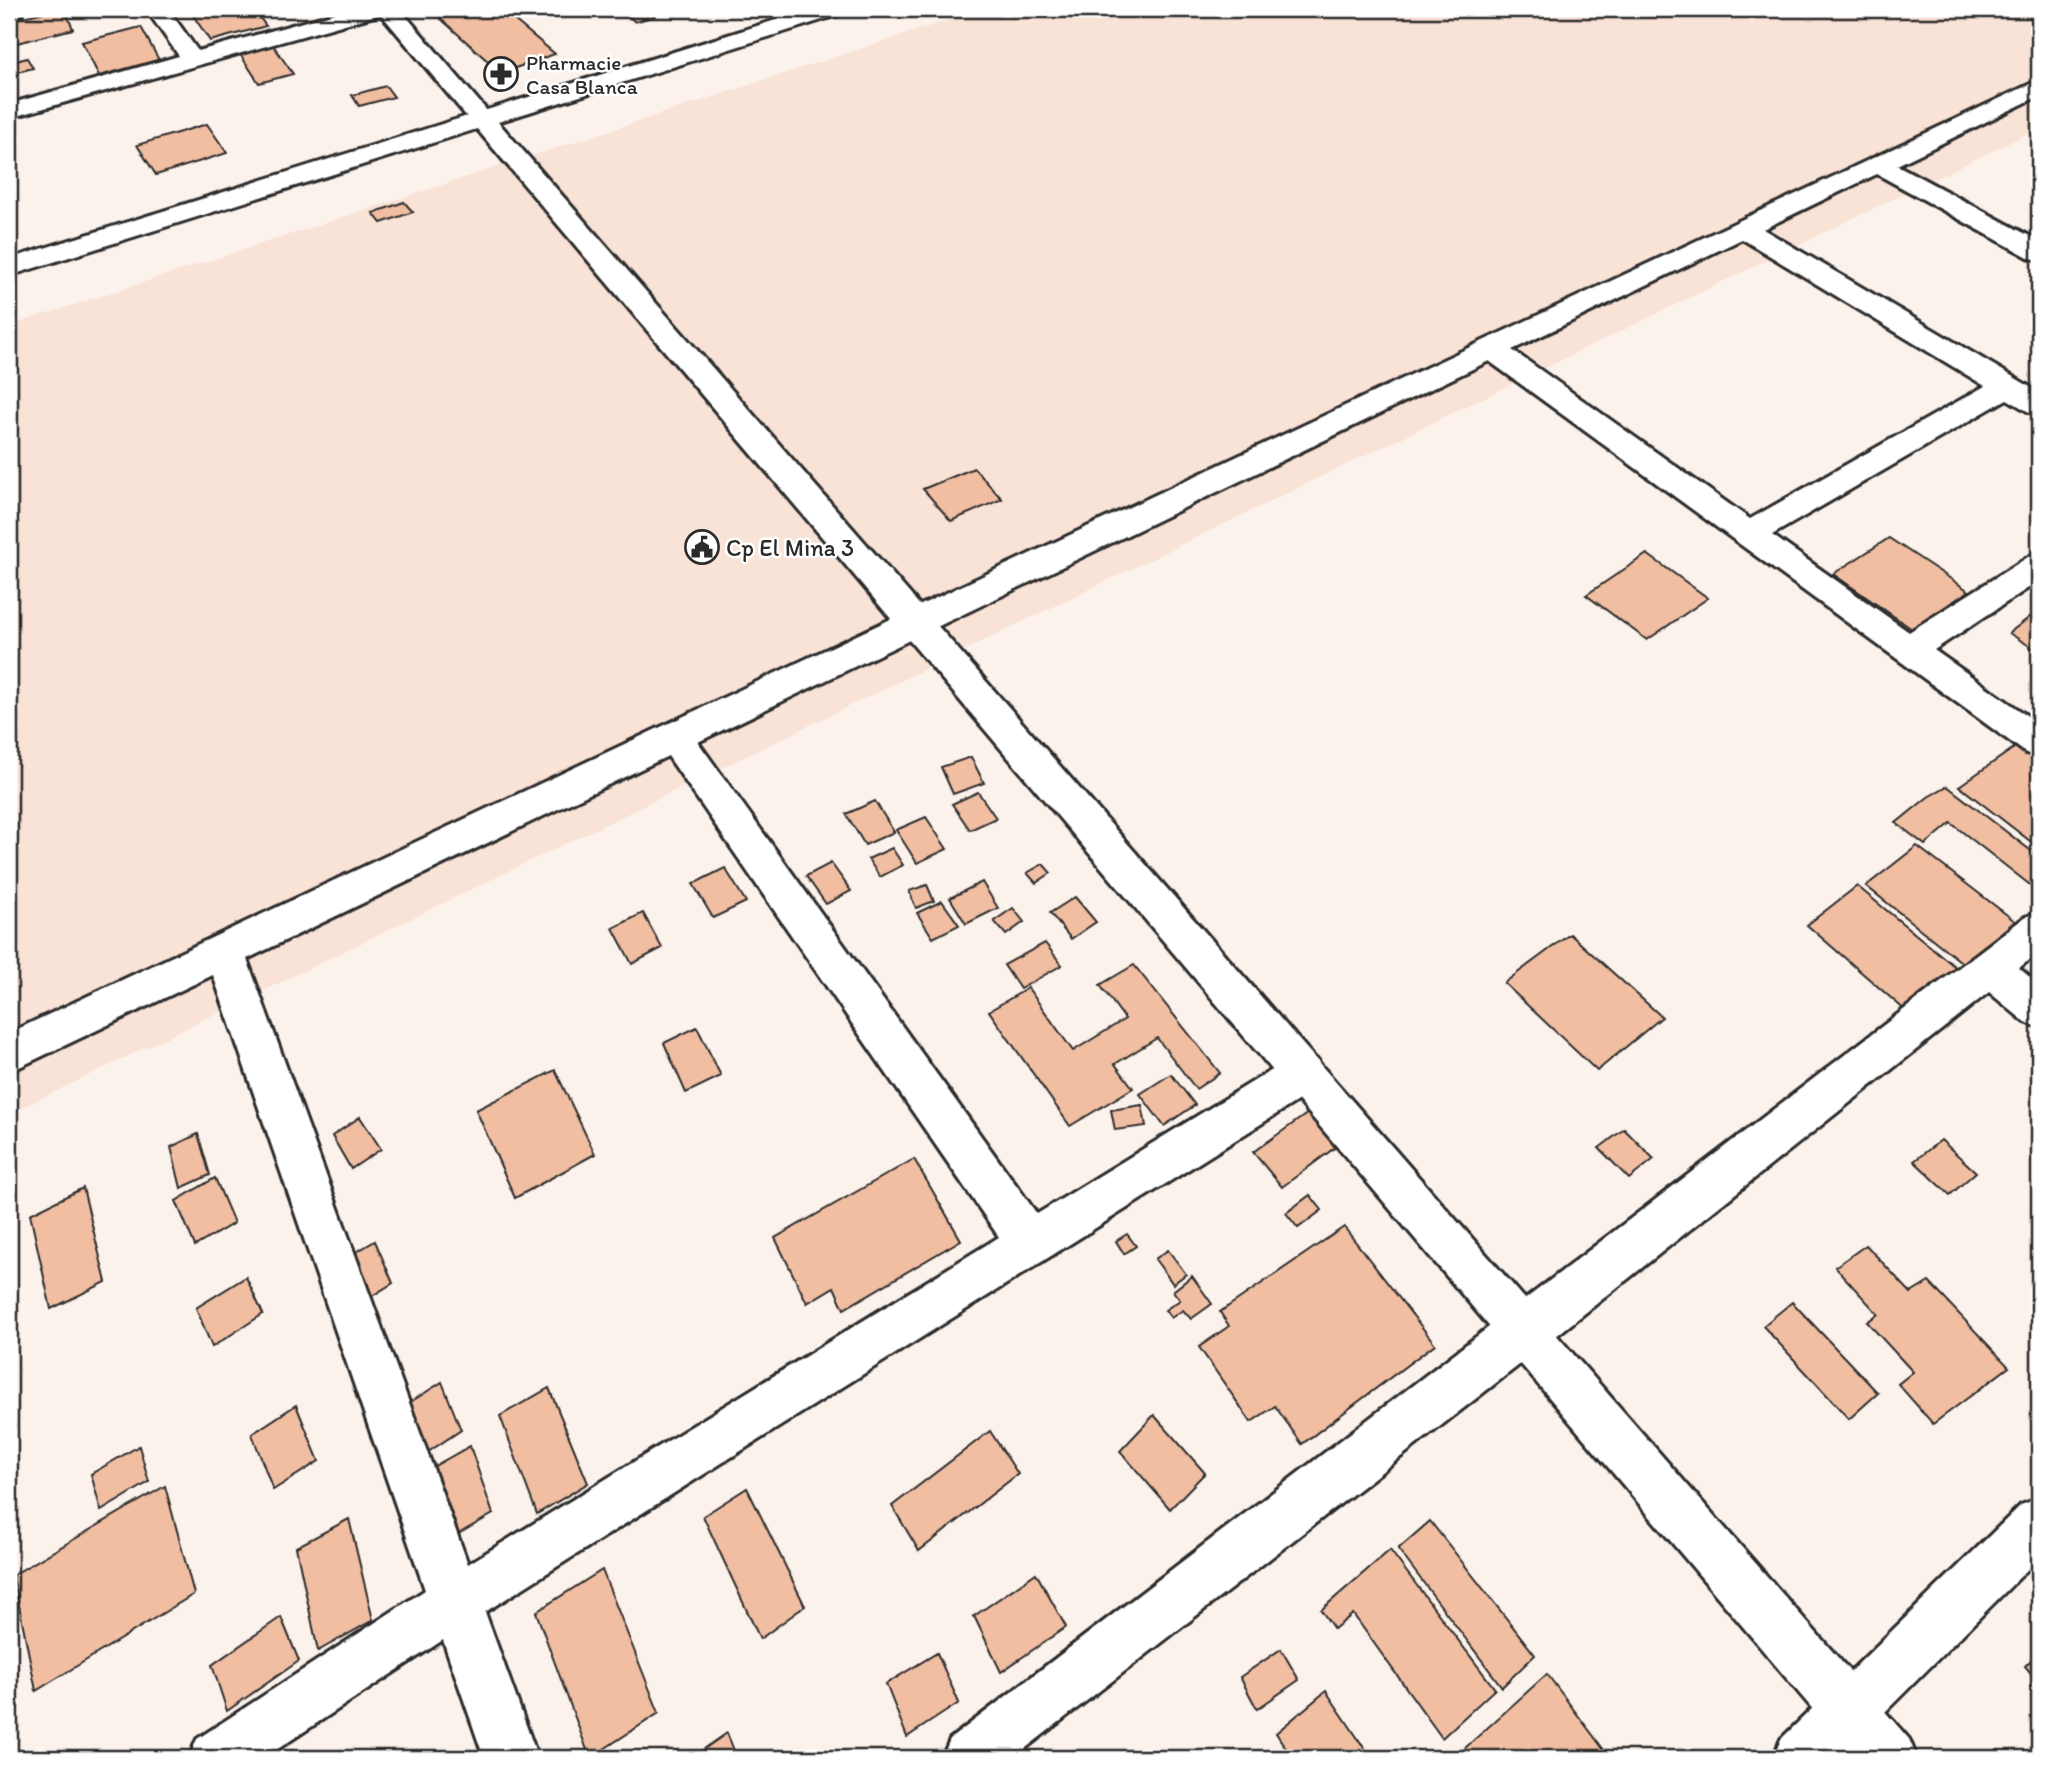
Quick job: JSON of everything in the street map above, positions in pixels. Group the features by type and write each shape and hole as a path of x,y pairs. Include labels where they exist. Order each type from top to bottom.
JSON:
{"street":[{"path":"157,9 193,60"},
{"path":"9,111 374,9"},
{"path":"388,9 1890,1758"},
{"path":"9,268 832,9"},
{"path":"9,1053 2039,87"},
{"path":"1877,164 2039,252"},
{"path":"1743,228 2039,405"},
{"path":"1490,348 2039,743"},
{"path":"1748,534 2007,386"},
{"path":"1909,649 2039,565"},
{"path":"674,736 1030,1243"},
{"path":"969,1758 1524,1331 2039,929"},
{"path":"224,950 511,1758"},
{"path":"1989,968 2039,1009"},
{"path":"216,1758 455,1601 1303,1074"},
{"path":"1800,1758 2039,1523"}],"shaded area":[{"path":"983,9 2039,9 2039,128 9,1114 9,326"}],"building":[{"path":"65,9 73,29 9,45 9,20"},
{"path":"204,9 253,9 266,26 210,41 191,12"},
{"path":"430,9 501,9 555,54 501,73"},
{"path":"647,9 655,16 635,22 626,14"},
{"path":"141,27 159,60 99,76 82,42"},
{"path":"273,45 293,74 259,83 240,54"},
{"path":"27,58 33,68 10,74 9,63"},
{"path":"386,86 394,97 359,106 352,95"},
{"path":"207,124 227,153 156,175 137,145"},
{"path":"404,202 413,212 381,223 373,213"},
{"path":"974,468 1002,499 951,521 923,489"},
{"path":"1889,538 1969,591 1912,629 1833,574"},
{"path":"1647,554 1708,598 1647,640 1586,595"},
{"path":"2039,610 2039,652 2009,633"},
{"path":"2017,746 2039,762 2039,848 1959,786"},
{"path":"971,757 984,783 953,794 941,767"},
{"path":"1947,786 2039,857 2039,892 1951,823 1925,845 1896,823 1928,797"},
{"path":"978,792 996,818 970,830 952,804"},
{"path":"875,801 894,832 865,845 846,814"},
{"path":"926,817 947,849 917,863 896,830"},
{"path":"1917,846 2015,921 1965,965 1866,886"},
{"path":"892,848 903,865 880,877 868,859"},
{"path":"831,863 851,891 826,904 806,876"},
{"path":"1043,864 1051,873 1036,883 1027,873"},
{"path":"725,868 746,902 713,918 693,884"},
{"path":"982,882 998,908 966,924 950,898"},
{"path":"927,885 934,901 916,908 909,891"},
{"path":"1857,886 1959,970 1907,1012 1807,925"},
{"path":"1075,897 1096,922 1071,939 1050,913"},
{"path":"942,901 959,925 933,938 917,913"},
{"path":"1013,908 1024,922 1006,935 994,921"},
{"path":"643,913 662,948 632,964 613,928"},
{"path":"1570,934 1662,1017 1597,1071 1504,983"},
{"path":"1045,943 1062,965 1020,989 1004,965"},
{"path":"1134,965 1220,1073 1196,1089 1157,1038 1115,1064 1133,1088 1070,1126 989,1011 1028,988 1073,1051 1125,1019 1100,985"},
{"path":"697,1027 721,1076 686,1093 664,1043"},
{"path":"555,1070 595,1154 515,1198 476,1110"},
{"path":"1171,1074 1195,1105 1164,1126 1140,1094"},
{"path":"1142,1105 1146,1126 1115,1130 1111,1110"},
{"path":"1308,1113 1337,1146 1282,1187 1253,1152"},
{"path":"360,1117 381,1149 351,1169 332,1136"},
{"path":"1624,1129 1654,1159 1629,1179 1599,1148"},
{"path":"198,1134 210,1175 181,1188 171,1147"},
{"path":"1941,1140 1976,1172 1950,1195 1914,1161"},
{"path":"914,1159 961,1240 844,1309 834,1287 807,1303 775,1238"},
{"path":"215,1178 234,1223 195,1246 176,1201"},
{"path":"83,1188 106,1282 51,1309 30,1214"},
{"path":"1310,1195 1322,1210 1298,1228 1286,1213"},
{"path":"1344,1227 1435,1344 1302,1444 1275,1406 1251,1422 1199,1347 1229,1326 1220,1312"},
{"path":"1127,1234 1136,1246 1124,1254 1116,1241"},
{"path":"375,1241 393,1283 359,1304 341,1261"},
{"path":"1866,1245 1911,1293 1929,1282 2009,1367 1933,1424 1898,1384 1913,1372 1867,1322 1878,1314 1835,1267"},
{"path":"1168,1250 1186,1274 1173,1284 1155,1259"},
{"path":"1192,1276 1212,1304 1191,1319 1183,1310 1171,1318 1165,1310 1180,1300 1173,1291"},
{"path":"246,1277 263,1314 212,1347 196,1308"},
{"path":"1792,1302 1878,1393 1849,1419 1763,1326"},
{"path":"442,1382 461,1430 428,1452 409,1403"},
{"path":"549,1388 588,1483 537,1514 500,1416"},
{"path":"296,1405 319,1461 273,1490 252,1434"},
{"path":"1154,1415 1205,1473 1170,1509 1120,1451"},
{"path":"990,1431 1018,1474 919,1551 892,1506"},
{"path":"139,1446 149,1482 101,1511 91,1474"},
{"path":"470,1446 493,1514 453,1537 431,1468"},
{"path":"165,1486 194,1594 36,1691 13,1575"},
{"path":"747,1488 805,1606 760,1639 703,1516"},
{"path":"349,1519 373,1620 318,1651 296,1547"},
{"path":"1430,1521 1535,1655 1502,1687 1398,1549"},
{"path":"1390,1550 1495,1689 1442,1738 1353,1614 1334,1629 1321,1610"},
{"path":"602,1570 659,1713 590,1758 536,1612"},
{"path":"1036,1573 1066,1627 1001,1672 974,1616"},
{"path":"281,1617 299,1661 227,1711 212,1665"},
{"path":"1281,1649 1299,1680 1257,1709 1240,1677"},
{"path":"2039,1652 2039,1683 2025,1666"},
{"path":"937,1653 959,1703 907,1737 886,1684"},
{"path":"1547,1674 1610,1758 1454,1758"},
{"path":"1326,1691 1371,1758 1292,1758 1276,1733"},
{"path":"727,1733 737,1758 691,1758"}],"place":[{"name":"Pharmacie Casa Blanca","path":"501,74"},
{"name":"Cp El Mina 3","path":"702,547"}]}
